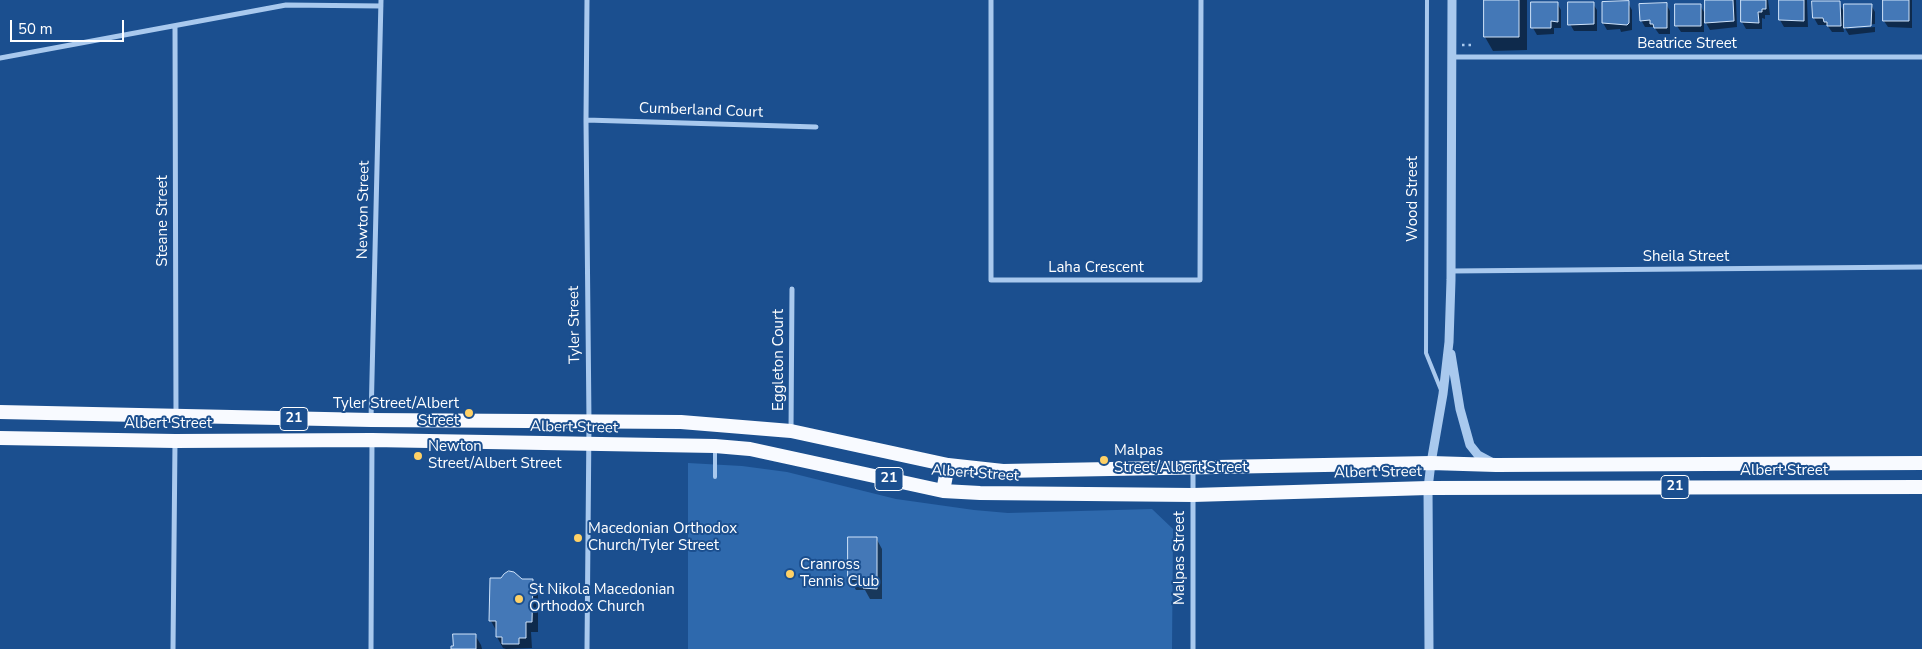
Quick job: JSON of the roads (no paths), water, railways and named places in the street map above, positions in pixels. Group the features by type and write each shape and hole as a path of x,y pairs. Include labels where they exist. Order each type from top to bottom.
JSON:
{"highway":[{"name":"Albert Street","path":"0,412 371,420 680,422 791,431 948,465 1003,471 1431,463 1496,465 1922,463"},
{"name":"Albert Street","path":"0,438 175,441 372,440 715,446 750,449 943,491 980,493 1192,494 1428,488 1922,487"},
{"path":"1751,463 1751,487"},
{"path":"943,491 948,465"}],"street":[{"name":"Newton Street","path":"371,420 382,0"},
{"name":"Tyler Street","path":"586,0 589,422 588,649"},
{"name":"Laha Crescent","path":"991,0 992,280 1200,280 1200,0"},
{"path":"1429,649 1428,488 1443,394 1448,342 1451,271 1452,0"},
{"path":"0,58 286,5 381,6"},
{"name":"Steane Street","path":"175,26 176,416"},
{"name":"Beatrice Street","path":"1452,57 1922,57"},
{"name":"Cumberland Court","path":"586,120 816,128"},
{"name":"Sheila Street","path":"1451,271 1922,267"},
{"name":"Eggleton Court","path":"791,431 792,289"},
{"path":"1448,342 1460,409 1470,445 1478,455 1496,465"},
{"path":"371,649 372,440"},
{"path":"173,649 175,441"},
{"name":"Malpas Street","path":"1193,468 1193,649"}],"lane":[{"name":"Wood Street","path":"1427,0 1426,353 1443,394"},
{"path":"715,446 715,477"}],"place":[{"name":"Tyler Street/Albert Street","path":"469,413"},
{"name":"Newton Street/Albert Street","path":"418,456"},
{"name":"Malpas Street/Albert Street","path":"1104,460"},
{"name":"Macedonian Orthodox Church/Tyler Street","path":"578,538"},
{"name":"Cranross Tennis Club","path":"790,574"},
{"name":"St Nikola Macedonian Orthodox Church","path":"519,599"}]}
